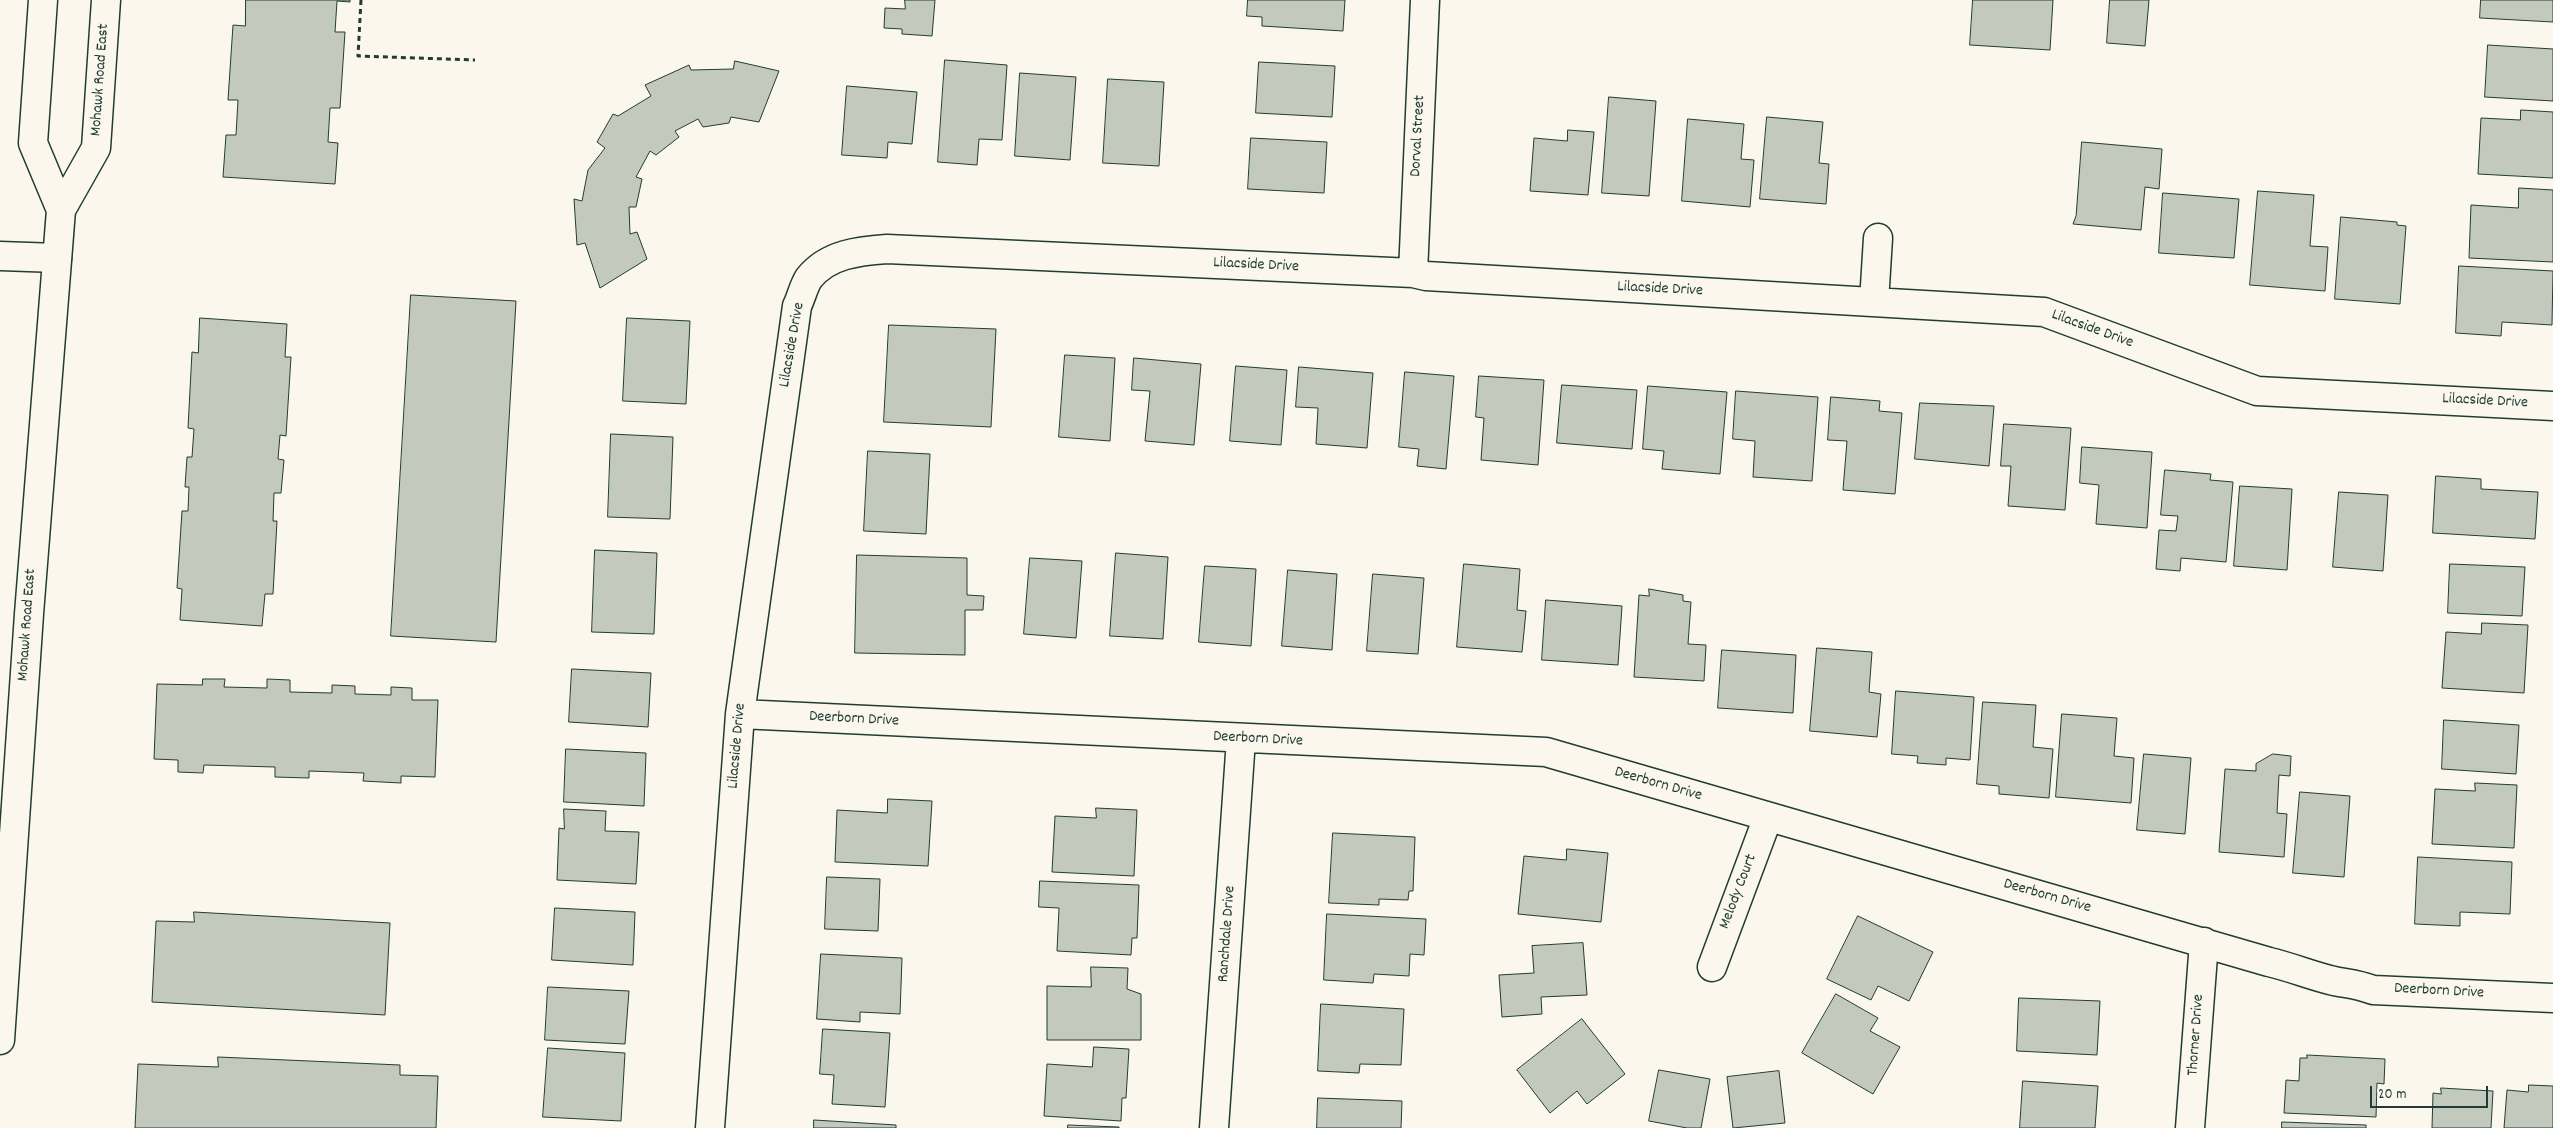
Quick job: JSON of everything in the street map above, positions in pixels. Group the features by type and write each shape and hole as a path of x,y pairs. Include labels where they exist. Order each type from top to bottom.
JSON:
{"street":[{"name":"Mohawk Road East","path":"43,0 34,143 61,210"},
{"name":"Mohawk Road East","path":"0,1040 6,858 61,210 96,148 106,0"},
{"name":"Dorval Street","path":"1413,273 1426,0"},
{"path":"1874,302 1878,238"},
{"name":"Lilacside Drive","path":"710,1128 740,714 797,306 809,278 831,260 856,252 887,249 1413,273 1426,276 2044,312 2257,391 2553,406"},
{"path":"0,256 57,258"},
{"name":"Deerborn Drive","path":"740,714 1546,752 2335,981 2353,982 2372,990 2553,998"},
{"name":"Ranchdale Drive","path":"1214,1128 1241,739"},
{"name":"Melody Court","path":"1712,967 1768,817"},
{"name":"Thorner Drive","path":"2190,1128 2204,942"}],"path":[{"path":"361,0 358,56 475,60"}],"building":[{"path":"246,0 350,0 350,2 337,1 335,32 345,32 340,108 330,108 328,142 338,143 335,184 223,177 226,135 236,135 238,100 228,100 233,25 245,26"},
{"path":"905,0 935,0 932,36 902,34 902,29 884,28 885,8 905,9"},
{"path":"1248,0 1345,0 1343,31 1262,26 1262,17 1247,16"},
{"path":"1973,0 2053,0 2050,50 1970,45"},
{"path":"2110,0 2149,0 2145,46 2107,43"},
{"path":"2481,0 2553,0 2553,22 2480,18"},
{"path":"2488,45 2553,49 2553,101 2485,97"},
{"path":"945,60 1007,65 1002,140 979,139 977,165 938,162"},
{"path":"735,61 779,71 759,122 731,117 729,123 703,127 698,119 675,131 679,137 656,155 650,151 636,177 642,179 636,207 629,207 630,234 637,232 647,259 600,288 585,243 577,245 574,199 582,201 588,170 605,148 597,142 613,114 618,116 651,96 645,85 689,65 691,70 733,69"},
{"path":"1259,62 1335,66 1332,117 1256,113"},
{"path":"1020,73 1076,77 1070,160 1015,156"},
{"path":"1108,79 1164,82 1159,166 1103,163"},
{"path":"847,86 917,92 912,144 888,142 887,158 842,155"},
{"path":"1609,97 1656,101 1649,196 1602,193"},
{"path":"2521,110 2553,112 2553,178 2478,174 2481,118 2520,120"},
{"path":"1767,117 1823,122 1819,163 1829,164 1826,204 1760,199"},
{"path":"1688,119 1744,124 1741,159 1754,160 1750,207 1682,201"},
{"path":"1568,130 1594,132 1588,195 1530,191 1534,138 1567,141"},
{"path":"1251,138 1327,142 1324,193 1248,189"},
{"path":"2082,142 2162,149 2159,189 2145,187 2141,230 2073,224 2076,216"},
{"path":"2519,188 2553,190 2553,262 2469,258 2471,205 2518,208"},
{"path":"2258,191 2314,195 2310,246 2328,247 2325,291 2250,285"},
{"path":"2163,193 2239,199 2234,258 2159,253"},
{"path":"2341,217 2397,222 2397,225 2406,226 2400,304 2335,299"},
{"path":"2459,266 2553,271 2552,325 2502,322 2501,336 2456,333"},
{"path":"411,295 516,301 496,642 391,636"},
{"path":"200,318 287,324 285,357 291,357 286,436 280,435 278,459 284,460 281,493 274,493 273,521 277,521 273,594 265,594 262,626 180,620 182,589 177,588 182,511 188,511 189,487 185,487 187,457 192,457 194,429 188,428 192,352 198,353"},
{"path":"627,318 690,321 686,404 623,401"},
{"path":"889,325 996,329 991,427 884,422"},
{"path":"1065,355 1115,358 1110,441 1059,437"},
{"path":"1134,358 1201,364 1194,445 1145,441 1150,391 1132,390"},
{"path":"1236,366 1287,370 1281,445 1230,441"},
{"path":"1299,367 1373,373 1367,448 1316,444 1318,408 1296,407"},
{"path":"1405,372 1454,376 1446,469 1417,466 1419,449 1399,447"},
{"path":"1479,376 1544,380 1538,465 1481,460 1484,418 1476,417"},
{"path":"1562,385 1637,390 1632,449 1557,443"},
{"path":"1648,386 1727,392 1720,474 1662,469 1664,451 1643,449"},
{"path":"1736,391 1818,397 1812,481 1753,477 1755,441 1733,439"},
{"path":"1831,397 1880,401 1879,411 1902,413 1895,494 1843,490 1847,441 1828,440"},
{"path":"1920,403 1994,406 1989,466 1915,459"},
{"path":"2004,424 2071,428 2065,510 2008,506 2011,466 2001,466"},
{"path":"611,434 673,437 670,519 608,517"},
{"path":"2082,447 2152,452 2147,528 2096,524 2099,485 2080,483"},
{"path":"868,451 930,454 926,534 864,531"},
{"path":"2165,470 2211,474 2210,480 2233,482 2226,562 2181,558 2180,571 2156,569 2159,530 2176,531 2178,516 2161,515"},
{"path":"2436,476 2481,479 2481,489 2538,492 2535,539 2433,533"},
{"path":"2240,486 2292,489 2287,570 2234,566"},
{"path":"2339,492 2388,495 2383,571 2333,567"},
{"path":"595,550 657,553 654,634 592,632"},
{"path":"1116,553 1168,557 1163,639 1110,636"},
{"path":"857,555 967,558 967,595 984,596 983,610 965,610 965,655 855,653"},
{"path":"1030,558 1082,561 1076,638 1024,634"},
{"path":"1464,564 1520,569 1517,610 1526,611 1522,652 1457,647"},
{"path":"2450,564 2525,567 2522,616 2448,613"},
{"path":"1205,566 1256,569 1251,646 1199,642"},
{"path":"1288,570 1337,574 1332,650 1282,646"},
{"path":"1373,574 1424,578 1418,654 1367,651"},
{"path":"1649,589 1683,595 1683,601 1691,602 1688,644 1706,645 1704,681 1634,677 1639,595 1649,596"},
{"path":"1546,600 1622,606 1618,665 1542,660"},
{"path":"2482,623 2528,625 2524,693 2442,688 2446,632 2481,634"},
{"path":"1817,648 1872,652 1869,692 1881,694 1877,737 1810,731"},
{"path":"1722,650 1796,655 1793,713 1718,708"},
{"path":"572,669 651,673 648,727 569,722"},
{"path":"203,679 225,679 224,687 267,688 267,679 290,680 290,692 332,693 332,685 355,686 355,694 391,695 391,687 412,688 412,700 438,700 435,777 401,776 401,783 363,781 364,773 309,771 309,778 275,777 275,767 204,765 203,773 178,772 178,760 154,759 157,684 202,685"},
{"path":"1896,691 1974,697 1970,760 1946,758 1946,765 1917,763 1918,756 1892,754"},
{"path":"1983,702 2036,705 2033,747 2053,749 2049,798 1999,794 1999,786 1977,784"},
{"path":"2062,714 2117,718 2114,756 2134,758 2131,803 2056,797"},
{"path":"2444,720 2519,725 2516,774 2442,769"},
{"path":"566,749 646,753 644,806 564,802"},
{"path":"2144,754 2191,758 2185,834 2137,830"},
{"path":"2273,754 2291,756 2290,776 2279,775 2277,813 2287,814 2284,857 2219,852 2225,769 2256,771 2256,764"},
{"path":"2475,783 2517,785 2514,848 2432,844 2435,789 2475,791"},
{"path":"2300,792 2350,796 2344,877 2293,873"},
{"path":"888,799 932,801 928,866 835,862 837,810 887,813"},
{"path":"1096,808 1137,810 1134,876 1052,872 1055,816 1096,818"},
{"path":"564,809 606,811 605,831 639,832 636,884 557,880 559,828 564,829"},
{"path":"1333,833 1415,837 1413,891 1409,891 1408,900 1379,899 1379,905 1329,903"},
{"path":"1567,849 1608,853 1601,922 1518,914 1524,856 1566,860"},
{"path":"2418,857 2512,862 2510,914 2460,912 2460,926 2415,924"},
{"path":"827,877 880,879 878,931 825,929"},
{"path":"1040,881 1139,885 1137,938 1132,938 1131,955 1057,951 1059,908 1039,907"},
{"path":"555,908 635,912 633,965 552,960"},
{"path":"194,912 390,923 385,1015 152,1002 156,921 194,922"},
{"path":"1327,914 1426,919 1424,955 1410,954 1409,976 1374,974 1373,983 1324,980"},
{"path":"1858,916 1933,952 1909,1001 1878,986 1871,1000 1827,979"},
{"path":"1583,943 1587,995 1541,997 1542,1014 1502,1017 1499,975 1534,973 1532,946"},
{"path":"821,954 902,958 900,1014 860,1012 860,1022 817,1019"},
{"path":"1091,967 1128,968 1127,989 1141,994 1141,1040 1047,1040 1047,986 1091,987"},
{"path":"548,987 629,991 625,1044 545,1040"},
{"path":"1836,994 1878,1018 1870,1031 1900,1047 1873,1094 1802,1053"},
{"path":"2019,998 2100,1001 2097,1055 2017,1051"},
{"path":"1321,1004 1404,1009 1401,1065 1360,1064 1359,1073 1318,1071"},
{"path":"1582,1019 1625,1074 1587,1104 1577,1091 1550,1113 1517,1070"},
{"path":"823,1029 890,1033 885,1107 832,1104 834,1075 820,1074"},
{"path":"1094,1047 1129,1049 1126,1098 1122,1098 1121,1121 1044,1116 1047,1064 1092,1067"},
{"path":"548,1048 625,1053 621,1121 543,1117"},
{"path":"2307,1055 2385,1059 2384,1084 2377,1083 2376,1117 2284,1113 2286,1080 2299,1081 2300,1058 2307,1058"},
{"path":"218,1057 400,1065 400,1075 438,1076 436,1128 135,1128 138,1064 218,1067"},
{"path":"1659,1070 1710,1079 1701,1128 1687,1128 1649,1121"},
{"path":"1779,1071 1785,1123 1733,1128 1727,1077"},
{"path":"2023,1081 2098,1086 2095,1128 2020,1128"},
{"path":"2529,1085 2553,1086 2553,1128 2504,1128 2507,1090 2528,1092"},
{"path":"2441,1088 2493,1091 2491,1128 2432,1128 2433,1093 2441,1094"},
{"path":"1318,1098 1402,1101 1401,1128 1317,1128"},
{"path":"814,1120 896,1125 896,1128 814,1128"},
{"path":"2282,1122 2366,1125 2366,1128 2282,1128"},
{"path":"1068,1125 1119,1127 1119,1128 1068,1128"}]}
